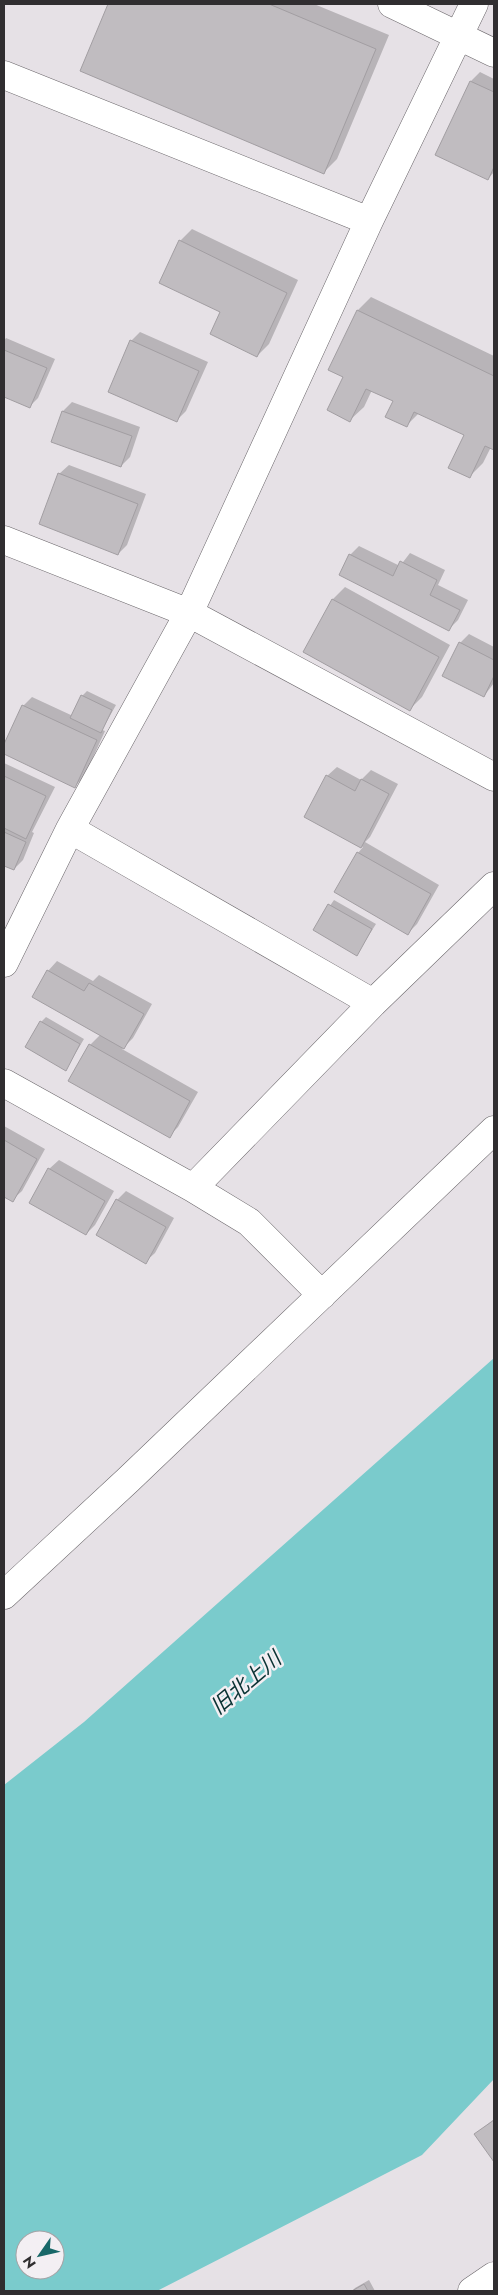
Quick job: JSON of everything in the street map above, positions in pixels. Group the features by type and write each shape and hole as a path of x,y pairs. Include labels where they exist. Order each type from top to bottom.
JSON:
{"street":[{"path":"392,4 494,53"},
{"path":"4,963 70,829 189,613 368,221 474,4"},
{"path":"4,75 368,221"},
{"path":"4,540 189,613 494,777"},
{"path":"70,829 373,1002"},
{"path":"193,1188 373,1002 494,886"},
{"path":"4,1083 193,1188 249,1222 322,1295"},
{"path":"4,1595 494,1130"},
{"path":"472,2291 494,2276"}],"water":[{"name":"旧北上川","path":"494,1358 494,2079 422,2155 157,2291 4,2291 4,1785 84,1722"}],"building":[{"path":"108,4 269,4 376,49 324,174 80,71"},
{"path":"470,81 494,92 494,167 488,180 435,155"},
{"path":"179,240 287,293 257,357 210,334 220,312 159,283"},
{"path":"357,310 494,376 494,450 485,446 470,478 448,468 464,435 414,412 407,427 385,417 393,401 366,389 350,422 327,410 343,377 328,370"},
{"path":"130,340 199,371 177,422 108,392"},
{"path":"4,350 47,368 30,408 4,397"},
{"path":"62,411 132,436 121,467 51,442"},
{"path":"58,473 138,504 118,555 39,524"},
{"path":"349,554 393,576 400,561 437,580 430,595 460,610 449,631 339,575"},
{"path":"332,599 439,657 410,711 303,652"},
{"path":"459,642 494,660 494,676 484,697 442,676"},
{"path":"81,695 112,710 101,733 70,718"},
{"path":"22,705 97,740 75,788 4,754 4,744"},
{"path":"326,775 355,791 361,779 389,794 361,848 304,817"},
{"path":"4,776 46,796 26,839 4,828"},
{"path":"4,832 26,842 14,870 4,866"},
{"path":"357,852 431,894 408,935 334,892"},
{"path":"328,904 372,929 357,956 313,930"},
{"path":"47,970 84,991 89,983 144,1014 124,1049 32,997"},
{"path":"40,1021 80,1044 66,1071 25,1047"},
{"path":"89,1044 190,1101 170,1138 68,1081"},
{"path":"4,1140 37,1159 13,1202 4,1197"},
{"path":"48,1168 105,1201 86,1235 29,1203"},
{"path":"116,1199 166,1227 146,1264 96,1235"},
{"path":"494,2120 494,2162 474,2134"},
{"path":"364,2284 368,2291 352,2291"}]}
